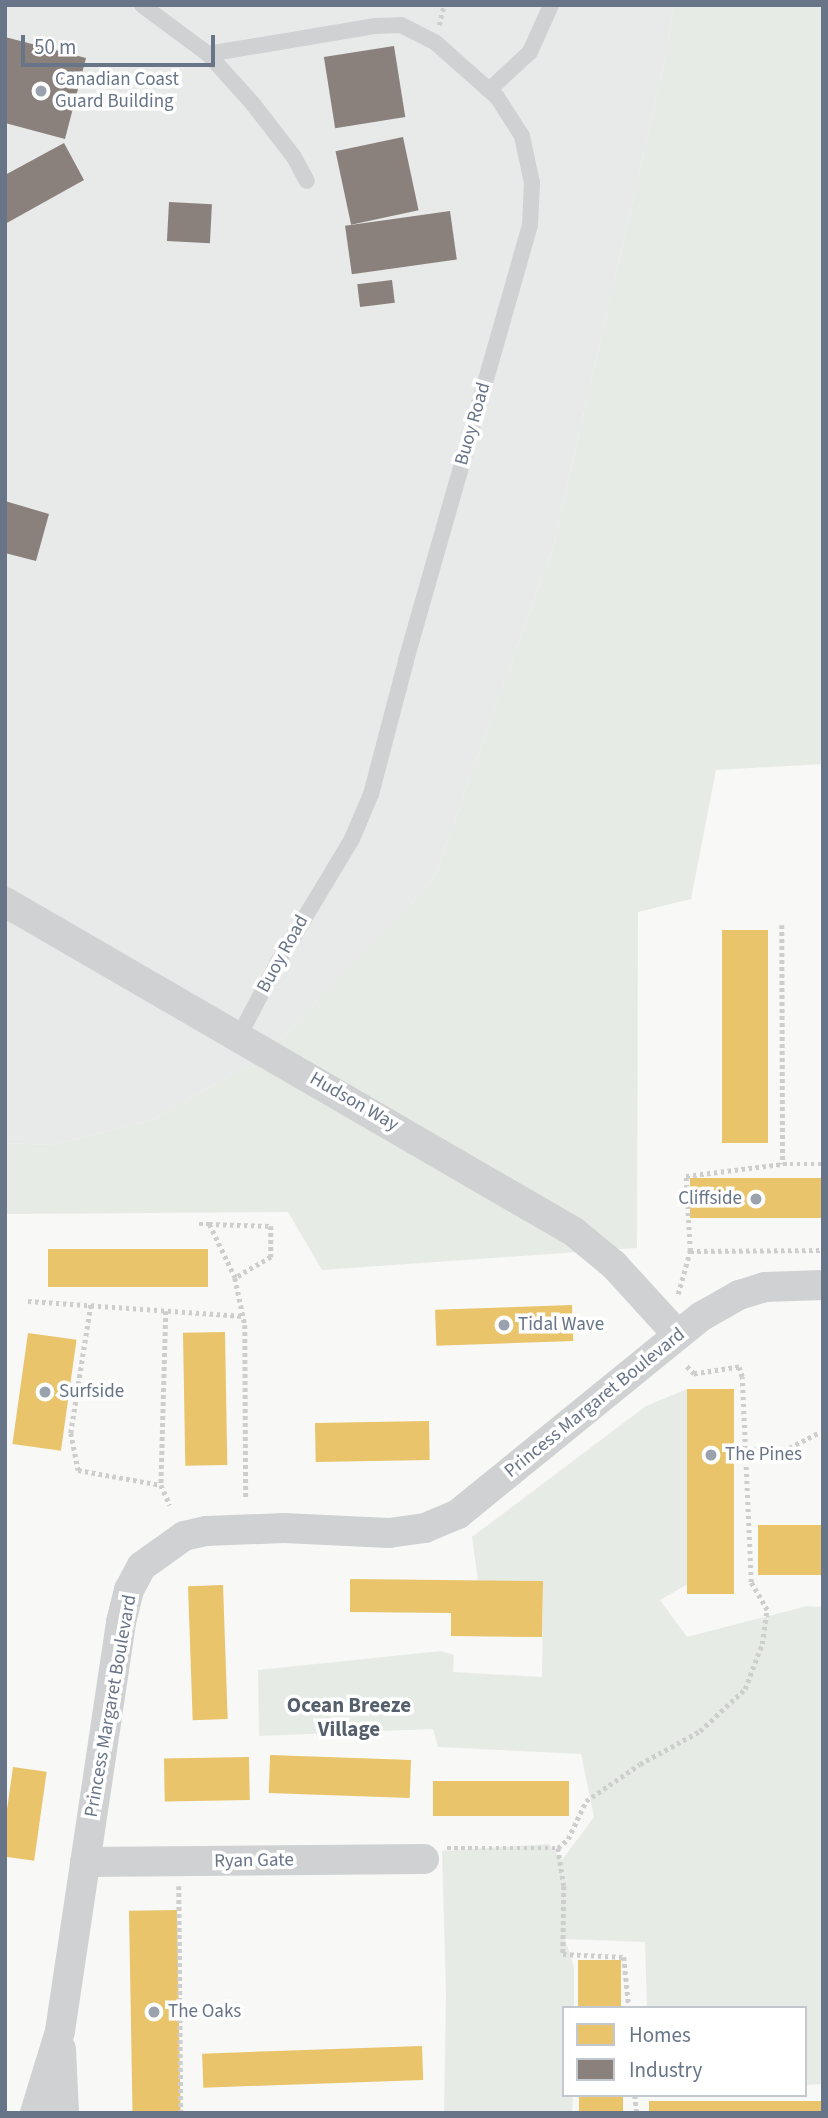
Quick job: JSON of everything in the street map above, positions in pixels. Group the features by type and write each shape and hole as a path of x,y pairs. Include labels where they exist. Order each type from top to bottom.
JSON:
{"street":[{"name":"Hudson Way","path":"5,902 574,1232 614,1265 672,1341"},
{"name":"Princess Margaret Boulevard","path":"36,2113 60,2031 121,1622 129,1590 142,1566 184,1536 206,1531 284,1528 389,1533 425,1528 480,1497 702,1316 739,1294 765,1287 823,1285"},
{"name":"Ryan Gate","path":"85,1862 433,1854"},
{"name":"Princess Margaret Boulevard","path":"60,2031 64,2113"}],"lane":[{"path":"142,5 208,54 253,104 294,157 307,181"},
{"path":"489,90 530,52 551,5"},
{"name":"Buoy Road","path":"208,54 376,26 401,25 436,43 489,90 522,136 532,183 530,225 409,647 371,794 352,839 277,964 239,1036"}],"path":[{"path":"782,925 782,1164"},
{"path":"678,1294 690,1251 686,1176 782,1164 823,1164"},
{"path":"199,1224 271,1226 271,1257 235,1278"},
{"path":"209,1224 235,1278 243,1316 246,1499"},
{"path":"690,1251 823,1250"},
{"path":"28,1301 243,1316"},
{"path":"91,1305 71,1433 78,1470 161,1485"},
{"path":"166,1311 161,1485 170,1505"},
{"path":"433,1854 558,1848 568,1839 586,1801 640,1764 700,1731 745,1689 762,1644 767,1610 751,1582 739,1367 694,1374 672,1341"},
{"path":"745,1449 783,1451 820,1432"},
{"path":"558,1848 564,1886 563,1954 624,1957 629,2006"},
{"path":"179,1885 181,2113"}],"shaded area":[{"path":"5,5 673,5 667,51 553,547 433,880 265,1055 154,1119 54,1145 5,1143"},
{"path":"673,5 823,5 823,764 716,770 691,899 638,912 637,1248 322,1270 288,1212 5,1214 5,1143 54,1145 154,1119 265,1055 433,880 553,547 667,51"},
{"path":"687,1389 688,1584 660,1600 687,1637 807,1606 823,1607 823,2084 807,2085 807,2006 647,2006 645,1942 565,1939 574,1967 574,2006 562,2006 562,2097 573,2097 572,2113 444,2113 446,1994 442,1851 549,1844 562,1860 594,1817 581,1754 438,1747 433,1729 259,1736 258,1670 441,1651 454,1655 453,1672 542,1677 543,1581 478,1581 472,1537 646,1406"}],"building: Homes":[{"path":"722,930 768,930 768,1143 722,1143"},
{"name":"Cliffside","path":"690,1178 823,1178 823,1218 690,1218"},
{"path":"48,1249 208,1249 208,1287 48,1287"},
{"name":"Tidal Wave","path":"572,1305 573,1341 436,1346 435,1310"},
{"path":"225,1332 227,1465 185,1466 183,1333"},
{"name":"Surfside","path":"28,1333 77,1340 61,1451 12,1444"},
{"name":"The Pines","path":"687,1389 734,1389 734,1594 687,1594"},
{"path":"429,1421 430,1460 316,1462 315,1423"},
{"path":"758,1525 823,1525 823,1575 758,1575"},
{"path":"350,1579 543,1581 542,1637 451,1636 451,1613 350,1612"},
{"path":"223,1585 228,1719 193,1720 188,1586"},
{"path":"270,1755 411,1760 410,1798 269,1793"},
{"path":"249,1757 250,1800 165,1801 164,1758"},
{"path":"13,1767 47,1772 34,1861 5,1857 5,1824"},
{"path":"433,1781 569,1781 569,1816 433,1816"},
{"name":"The Oaks","path":"177,1910 181,2113 133,2113 129,1911"},
{"path":"578,1960 621,1960 621,2006 578,2006"},
{"path":"422,2046 423,2080 203,2088 202,2054"},
{"path":"579,2097 623,2097 623,2113 579,2113"},
{"path":"649,2101 823,2101 823,2113 649,2113"}],"building: Industry":[{"name":"Canadian Coast Guard Building","path":"5,37 86,58 65,139 5,123"},
{"path":"394,46 405,117 335,128 324,57"},
{"path":"403,137 419,210 351,225 336,151"},
{"path":"64,143 84,180 5,224 5,175"},
{"path":"169,202 212,204 210,243 167,241"},
{"path":"450,211 457,260 352,274 345,226"},
{"path":"392,280 395,303 360,307 357,284"},
{"path":"5,501 49,514 36,561 5,553"}],"place":[{"name":"Canadian Coast Guard Building","path":"41,91"},
{"name":"Cliffside","path":"756,1199"},
{"name":"Tidal Wave","path":"504,1325"},
{"name":"Surfside","path":"45,1392"},
{"name":"The Pines","path":"711,1455"},
{"name":"The Oaks","path":"154,2012"}],"district":[{"name":"Ocean Breeze Village","path":"349,1717"}]}
